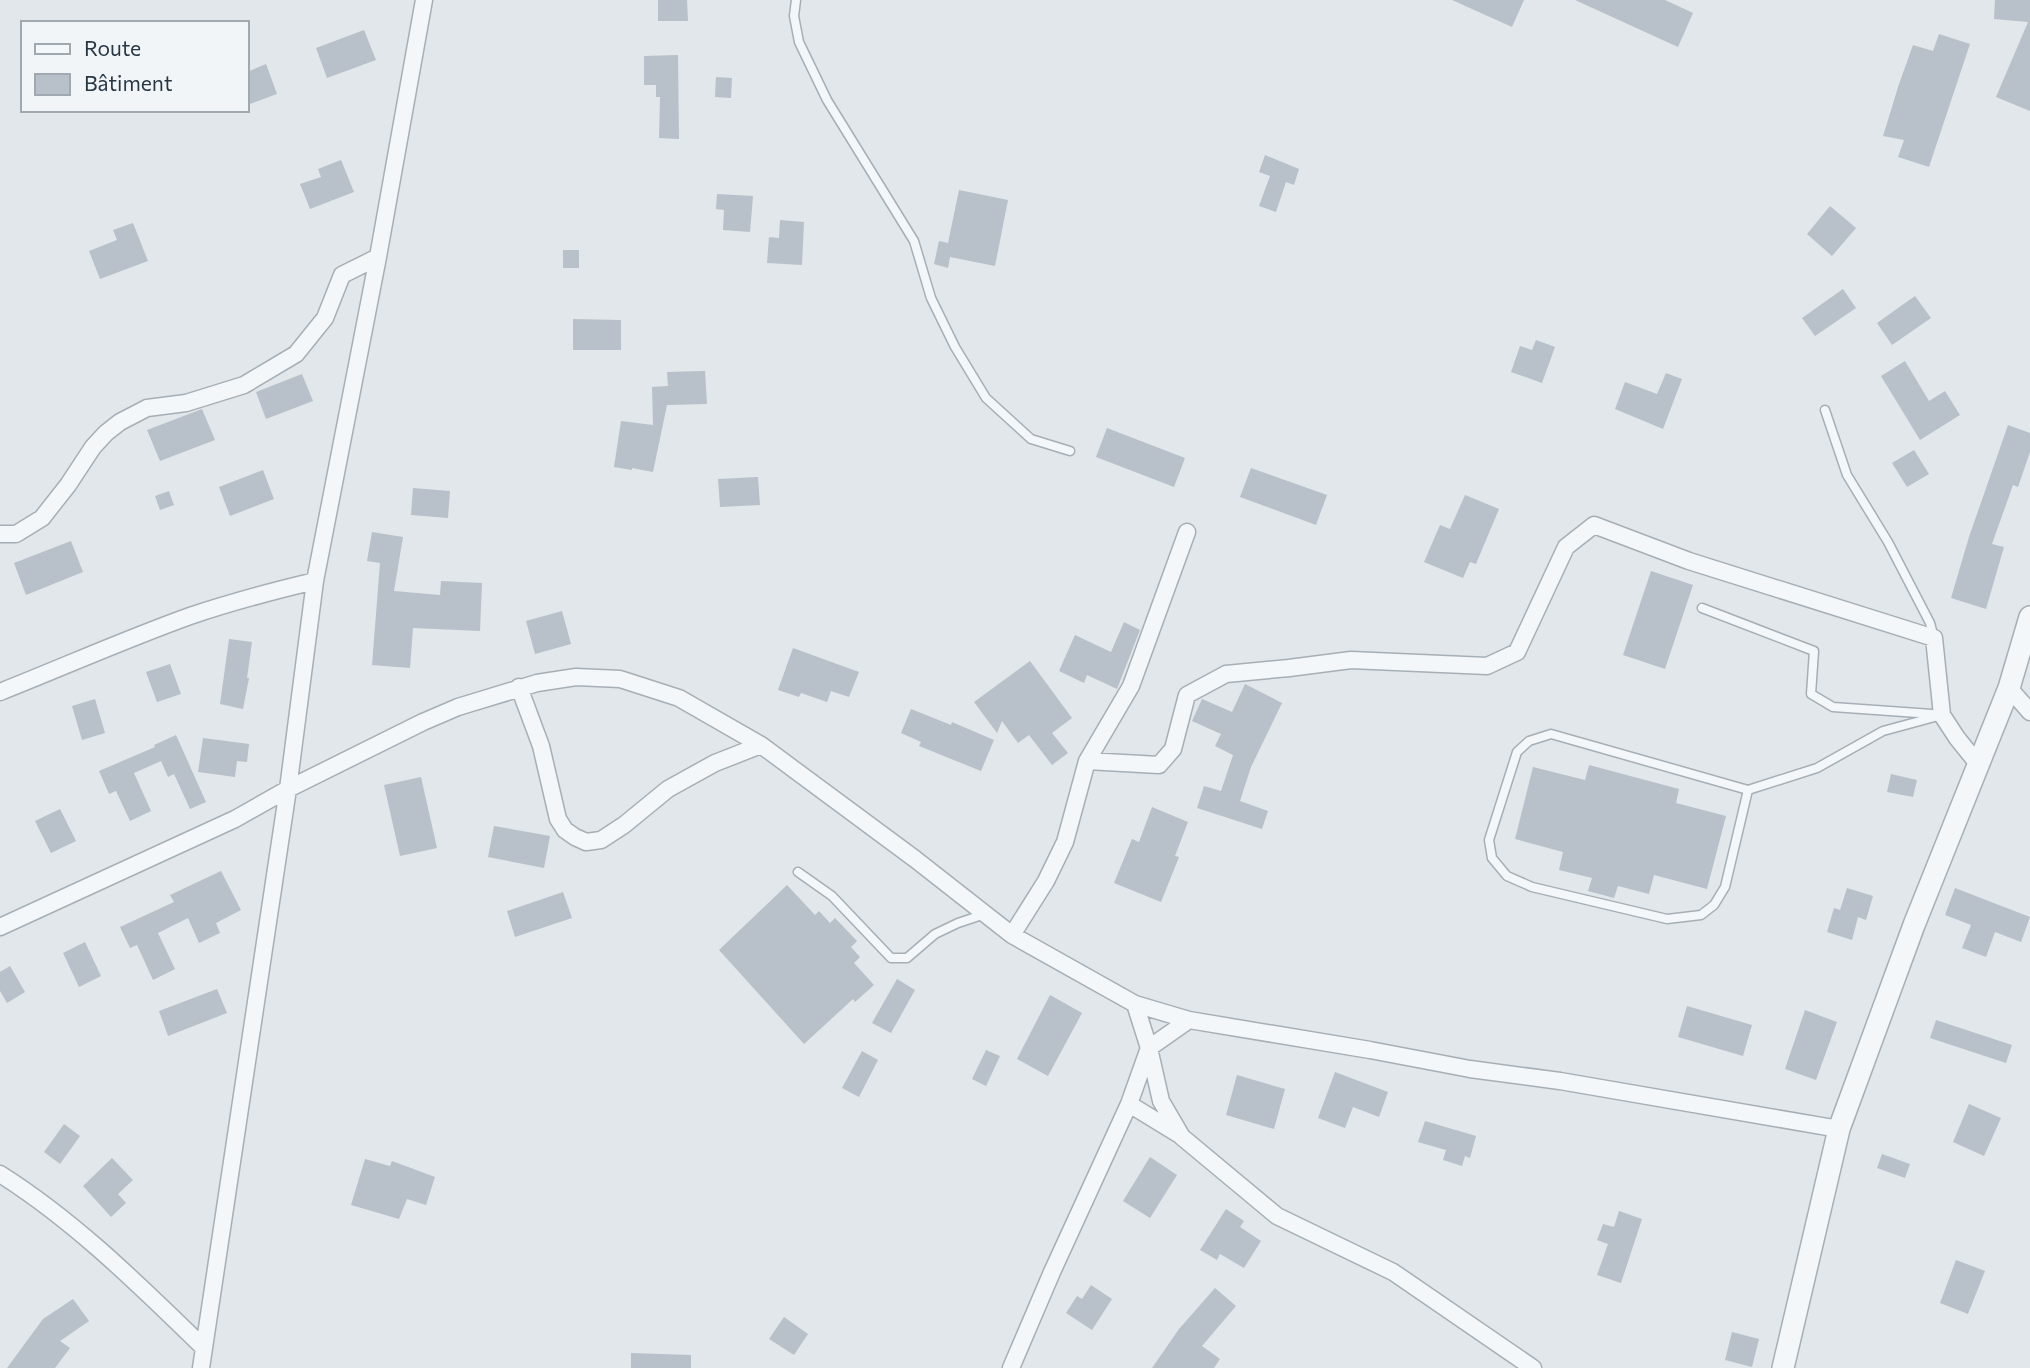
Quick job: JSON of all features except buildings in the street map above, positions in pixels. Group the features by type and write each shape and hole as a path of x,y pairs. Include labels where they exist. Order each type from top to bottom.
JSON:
{"street":[{"path":"201,1368 288,789 315,581 378,257 424,0"},
{"path":"0,534 16,534 42,517 68,485 93,447 120,422 147,408 186,403 244,385 296,354 325,318 342,275 378,257"},
{"path":"1087,761 1159,765 1173,749 1187,695 1226,674 1351,660 1486,667 1517,652 1566,547 1594,525 1689,561 1934,638 1942,715 1978,764"},
{"path":"1012,935 1046,881 1065,842 1087,761 1131,686 1187,532"},
{"path":"0,692 192,615 248,597 315,581"},
{"path":"1783,1368 1839,1129 1914,925 2010,688 2030,617"},
{"path":"0,927 235,818 288,789 458,707 519,687 576,677 620,679 679,698 761,745 1012,935 1135,1004 1189,1020 1839,1129"},
{"path":"519,687 541,747 558,819 565,830 586,842 601,840 668,789 715,762 761,745"},
{"path":"2010,688 2030,712"},
{"path":"1135,1004 1149,1048 1161,1101 1182,1137"},
{"path":"1011,1368 1129,1104 1149,1048 1189,1020"},
{"path":"1129,1104 1182,1137 1277,1216 1393,1272 1533,1368"},
{"path":"0,1174 73,1227 133,1278 204,1348"}],"lane":[{"path":"796,0 794,16 799,42 827,100 914,240 931,298 955,347 986,397 1031,439 1070,451"},
{"path":"1825,410 1847,475 1888,542 1930,623 1934,638"},
{"path":"1702,608 1814,651 1811,694 1833,707 1942,715"},
{"path":"1748,790 1725,887 1714,905 1700,915 1667,919 1532,887 1507,876 1492,858 1489,840 1517,752 1529,741 1551,734 1748,790 1817,768 1883,731 1942,715"},
{"path":"798,872 832,896 891,958 907,958 935,934 985,914"}]}
